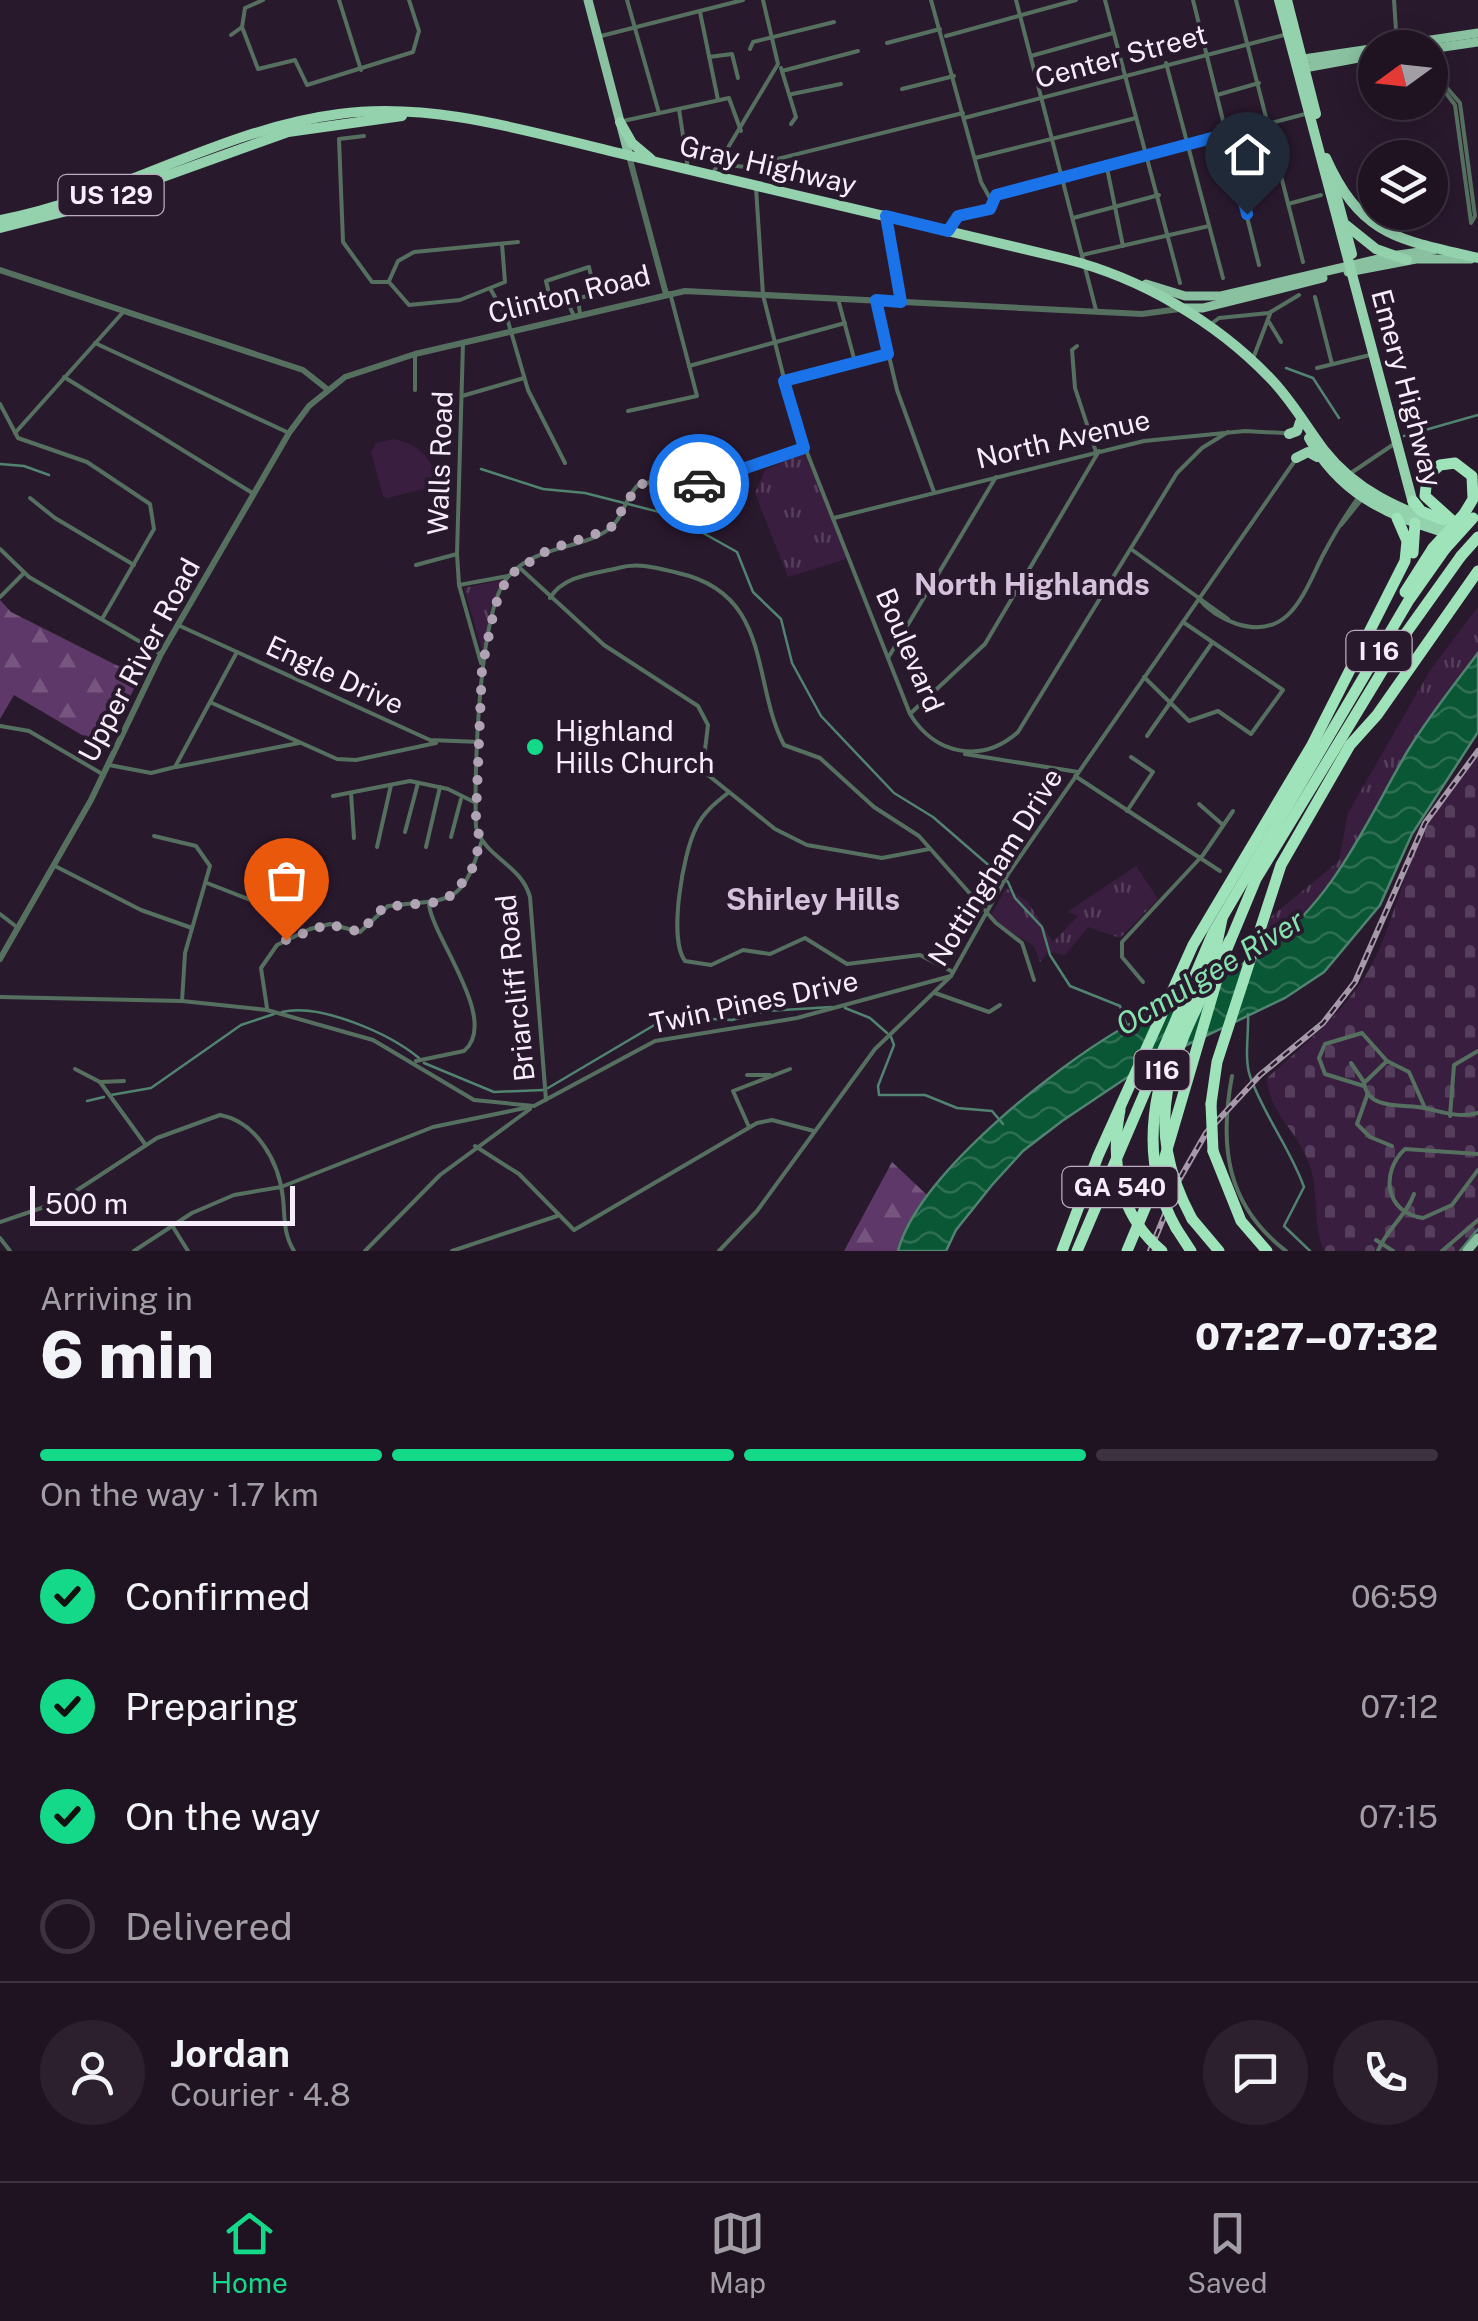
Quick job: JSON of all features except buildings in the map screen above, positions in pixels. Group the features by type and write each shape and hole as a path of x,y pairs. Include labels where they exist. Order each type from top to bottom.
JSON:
{"highway":[{"name":"Emery Highway","path":"1279,0 1347,226 1352,268"},
{"name":"Emery Highway","path":"1288,0 1309,113 1398,442 1415,519"},
{"name":"Gray Highway","path":"0,220 57,207 291,123 368,111 510,126 1084,260 1134,280 1204,325 1252,361 1300,418"},
{"name":"Gray Highway","path":"0,228 71,210 288,132 413,114"},
{"path":"600,148 614,142 620,122"},
{"path":"620,122 632,144 653,160"},
{"path":"1326,157 1351,205 1374,226 1399,240 1478,259"},
{"path":"1335,214 1364,242 1407,260"},
{"path":"1289,434 1297,431 1300,418"},
{"name":"US 129","path":"1300,418 1325,464 1397,518 1415,519"},
{"name":"US 129","path":"1311,436 1344,478"},
{"path":"1296,458 1310,452 1325,464"},
{"path":"1460,464 1472,476 1473,499 1458,521 1426,496 1427,477 1440,465 1460,464"},
{"name":"US 129","path":"1362,494 1415,519"},
{"path":"1413,500 1421,511 1458,521"},
{"name":"I 16","path":"1120,1110 1210,912 1439,549 1458,521 1478,502"},
{"path":"1315,751 1408,552 1397,518"},
{"path":"1374,627 1406,572 1416,546 1415,519 1458,521"},
{"name":"I 16","path":"1127,1251 1160,1170 1230,940 1256,879 1400,640 1478,536"},
{"path":"1267,1251 1241,1221 1214,1151 1211,1104 1217,1062 1282,864 1350,745 1377,715 1478,571"},
{"name":"I16","path":"1191,1251 1160,1198 1152,1155 1158,1080 1217,943 1222,919 1315,751"},
{"path":"1077,1251 1138,1103 1222,919"},
{"name":"GA 540","path":"1219,1251 1192,1220 1168,1164 1162,1130 1165,1100 1183,1040 1230,940"},
{"path":"1062,1251 1120,1110"},
{"name":"GA 540","path":"1120,1110 1115,1136 1120,1186 1134,1220 1162,1251"}],"main road":[{"path":"588,0 629,156"},
{"path":"1448,41 1478,33"},
{"path":"1450,46 1478,42"},
{"path":"1300,64 1358,53"},
{"path":"1300,64 1358,57"},
{"path":"1179,308 1203,308 1391,256 1444,250"},
{"path":"1134,280 1185,296 1210,297 1407,260 1478,259"},
{"path":"1203,308 1204,325"},
{"path":"1467,1251 1478,1238"}],"street":[{"path":"263,0 245,8 242,26 260,70 296,60 307,85 416,49 419,32 409,0"},
{"path":"338,0 361,70"},
{"path":"627,0 660,113"},
{"path":"597,37 743,0"},
{"path":"763,0 796,117 791,124"},
{"path":"932,0 975,158 992,202"},
{"path":"1016,0 1097,311"},
{"path":"943,37 1076,0"},
{"path":"1105,0 1180,283"},
{"path":"1193,0 1260,265"},
{"path":"1236,0 1303,262"},
{"path":"1394,0 1397,30"},
{"path":"700,11 718,100"},
{"path":"750,50 753,42 834,22"},
{"path":"231,34 242,26"},
{"path":"887,43 940,29"},
{"path":"1031,56 1114,33"},
{"name":"Center Street","path":"720,164 745,167 1288,34"},
{"path":"782,70 858,50"},
{"path":"709,56 732,54 738,78"},
{"path":"711,175 741,132 778,64"},
{"path":"1166,64 1224,278"},
{"path":"902,89 954,76"},
{"path":"1217,95 1259,83"},
{"path":"790,95 842,84"},
{"path":"1448,91 1460,104 1475,216 1471,223 1456,105 1448,95"},
{"path":"620,122 732,99 741,132"},
{"path":"679,109 688,169"},
{"path":"948,231 956,218 987,210 996,195 1309,113"},
{"path":"975,158 1136,118"},
{"path":"364,136 340,139 343,242 372,282 389,282"},
{"path":"628,411 696,396 629,156"},
{"path":"1106,168 1123,246"},
{"name":"Boulevard","path":"757,185 762,295 784,381 804,448 910,714 929,737 978,760 1077,774"},
{"path":"1073,218 1158,195"},
{"path":"1288,204 1321,195"},
{"path":"886,216 901,302"},
{"path":"1084,260 1123,246 1209,226"},
{"path":"389,282 398,261 414,252 518,242"},
{"path":"389,282 408,305 460,300 491,290 507,280 502,244"},
{"path":"648,298 658,286 658,266"},
{"path":"589,267 595,294 578,299 552,304 547,278 589,267"},
{"path":"0,270 303,370 327,389"},
{"path":"491,290 503,310 524,378 565,464"},
{"name":"Clinton Road","path":"327,389 359,370 416,354 668,294 1156,314 1179,308"},
{"path":"1204,325 1220,318 1269,313 1299,295"},
{"path":"1316,297 1332,364"},
{"path":"577,315 578,299"},
{"path":"838,299 855,362"},
{"path":"876,300 888,354 934,492"},
{"path":"567,301 577,315"},
{"path":"503,310 538,302"},
{"path":"14,434 126,310"},
{"path":"1252,361 1269,322 1269,313"},
{"path":"1269,322 1281,342"},
{"path":"689,366 844,324"},
{"path":"96,343 289,433"},
{"name":"Walls Road","path":"463,343 457,554 459,585 482,668"},
{"path":"910,714 984,644 1098,451 1075,388 1072,350 1077,346"},
{"path":"415,390 416,354"},
{"path":"784,381 888,354"},
{"path":"1316,368 1375,354"},
{"path":"64,377 254,494"},
{"path":"462,396 524,378"},
{"name":"Upper River Road","path":"0,959 104,775 161,654 289,433 327,389"},
{"path":"0,404 14,434 87,462 147,499 155,523 102,619"},
{"path":"961,752 995,747 1021,728 1183,465 1228,432"},
{"name":"North Avenue","path":"833,518 1098,451 1228,432 1311,436"},
{"name":"Nottingham Drive","path":"719,1251 757,1211 888,1034 952,974 1004,879 1311,436"},
{"path":"1344,478 1398,442"},
{"path":"459,585 508,576 548,550 606,532 643,483 712,482 804,448"},
{"path":"888,658 996,477"},
{"path":"1130,549 1231,622 1262,628 1289,616 1362,494"},
{"path":"30,498 55,518 134,565"},
{"path":"0,549 24,573 161,654"},
{"path":"416,565 457,554"},
{"path":"550,598 566,581 636,564 692,576 714,586 755,641 784,745 820,758 874,807 914,831 1029,952 1034,980"},
{"path":"520,568 604,645 702,711 708,730 706,771 775,829 807,845 889,858 929,849"},
{"path":"0,597 24,573"},
{"path":"267,1010 260,968 286,940 328,924 360,932 388,906 429,905 448,898 464,884 480,843 476,803 482,668 495,606 508,576"},
{"path":"1144,677 1190,720 1218,711 1251,734 1283,690 1183,622"},
{"name":"Engle Drive","path":"178,625 440,742 480,742"},
{"path":"1147,736 1212,643"},
{"path":"175,768 237,652"},
{"path":"212,703 348,760 440,742"},
{"path":"0,726 22,728 104,775"},
{"path":"109,765 152,774 299,742"},
{"path":"1126,811 1153,772 1131,756"},
{"path":"1077,774 1126,811 1220,870"},
{"path":"332,796 418,782 476,803"},
{"path":"405,832 418,782"},
{"path":"377,847 391,785"},
{"path":"426,848 440,787"},
{"path":"728,792 703,816 688,853 678,947 685,962 711,965 743,950 770,954 805,938 847,964 920,955 952,974"},
{"path":"352,793 354,838"},
{"path":"451,837 461,799"},
{"path":"1199,804 1223,826"},
{"path":"1143,982 1122,956 1122,942 1200,857 1233,811"},
{"path":"154,836 200,848 210,866 183,964 182,1002"},
{"name":"Briarcliff Road","path":"480,843 522,878 530,897 546,1100"},
{"path":"54,866 141,910 192,928"},
{"path":"207,883 261,904"},
{"path":"413,1062 457,1055 470,1047 474,1033 464,976 440,942 429,905"},
{"path":"0,914 18,928"},
{"name":"Twin Pines Drive","path":"534,1106 655,1041 797,1018 952,974"},
{"path":"935,993 989,1012 1000,1005"},
{"path":"0,998 182,1002 267,1010 373,1040 413,1062 451,1090 474,1100 534,1106"},
{"path":"1364,1084 1324,1074 1319,1058 1325,1044 1358,1032 1387,1061 1409,1072 1425,1108"},
{"path":"1450,1116 1451,1071 1461,1058 1478,1051"},
{"path":"1364,1084 1387,1061"},
{"path":"1350,1063 1368,1094 1392,1106 1425,1108 1450,1116 1477,1114"},
{"path":"75,1069 100,1082 145,1145"},
{"path":"749,1127 733,1090 790,1069"},
{"path":"746,1075 770,1076"},
{"path":"1232,1076 1225,1117 1228,1172 1249,1214 1286,1251"},
{"path":"100,1082 124,1081"},
{"path":"1368,1094 1357,1124 1370,1137 1392,1146"},
{"path":"134,1251 216,1202 281,1187 433,1126 534,1106"},
{"name":"Briarcliff Road","path":"369,1249 408,1202 476,1146 534,1106"},
{"path":"0,1222 59,1202 145,1145 211,1116 237,1119 260,1140 281,1187 284,1228 294,1251"},
{"path":"476,1146 519,1174 574,1230 749,1127 772,1120 814,1132"},
{"path":"1478,1154 1403,1151 1388,1178 1394,1200 1408,1213 1423,1218 1448,1208 1478,1170"},
{"path":"1378,1251 1379,1242 1408,1213 1414,1194"},
{"path":"452,1251 557,1216"},
{"path":"1442,1251 1478,1220"},
{"path":"173,1227 188,1251"},
{"path":"0,1238 10,1251"},
{"path":"1379,1242 1393,1251"}],"green space":[{"path":"394,439 424,454 438,485 383,496 371,452 376,443"},
{"path":"804,453 849,558 788,577 755,493 765,470"},
{"path":"502,580 490,611 483,653 464,588"},
{"path":"0,600 11,612 140,677 104,748 14,695 0,719"},
{"path":"1478,607 1478,653 1408,750 1348,861 1302,917 1263,951 1257,928 1339,861 1348,813 1431,669"},
{"path":"1478,756 1478,1231 1462,1251 1324,1251 1309,1163 1273,1102 1267,1078 1330,1021 1357,988 1378,952 1428,824"},
{"path":"1136,866 1158,899 1120,938 1088,927 1065,955 1048,952 1040,962 1034,946 989,919 1006,888 1028,902 1053,942 1078,916 1067,912"},
{"path":"892,1162 927,1195 898,1251 844,1251"}],"water":[{"path":"1478,653 1478,732 1412,834 1380,905 1324,972 1285,998 1147,1064 1062,1121 1023,1151 992,1185 956,1230 946,1251 898,1251 911,1221 932,1190 1026,1096 1121,1029 1261,952 1308,910 1345,861 1415,739"}],"waterway":[{"path":"1286,368 1313,378 1339,418"},
{"path":"1404,436 1478,415"},
{"path":"0,464 24,466 49,475"},
{"name":"Ocmulgee River","path":"481,469 543,489 585,493 671,515 737,552 753,592 781,619 792,663 821,716 894,793 933,817 1008,882 1015,898 1042,927 1050,955 1070,986 1120,1006 1127,1026"},
{"path":"548,1088 668,1017 732,1020 766,1011 832,1007"},
{"path":"845,1008 870,1018 887,1033"},
{"path":"282,1012 298,1010 335,1016 391,1039 419,1058"},
{"path":"111,1095 151,1088 241,1025 274,1014"},
{"path":"1248,1014 1250,1076 1304,1187 1284,1226 1310,1251"},
{"path":"891,1037 894,1045 878,1086 879,1095 925,1095 957,1108 992,1111 1003,1124"},
{"path":"424,1063 494,1092 543,1090"},
{"path":"87,1101 104,1097"},
{"path":"1460,1251 1478,1229"}],"railway":[{"path":"1150,1251 1179,1180 1206,1133 1260,1075 1323,1023 1355,982 1425,823 1478,751"}],"way so far":[{"path":"286,940 328,924 360,932 384,907 434,904 464,884 480,843 476,816 482,668 495,606 508,576 548,550 610,529 638,485 655,481 699,484"}],"place":[{"name":"Highland Hills Church","path":"535,747"}],"district":[{"name":"North Highlands","path":"1032,585"},
{"name":"Shirley Hills","path":"813,900"}],"route":[{"path":"699,484 804,448 784,381 888,354 876,300 901,302 884,225 886,216 948,231 958,216 990,209 996,195 1227,134 1247,214"}]}
